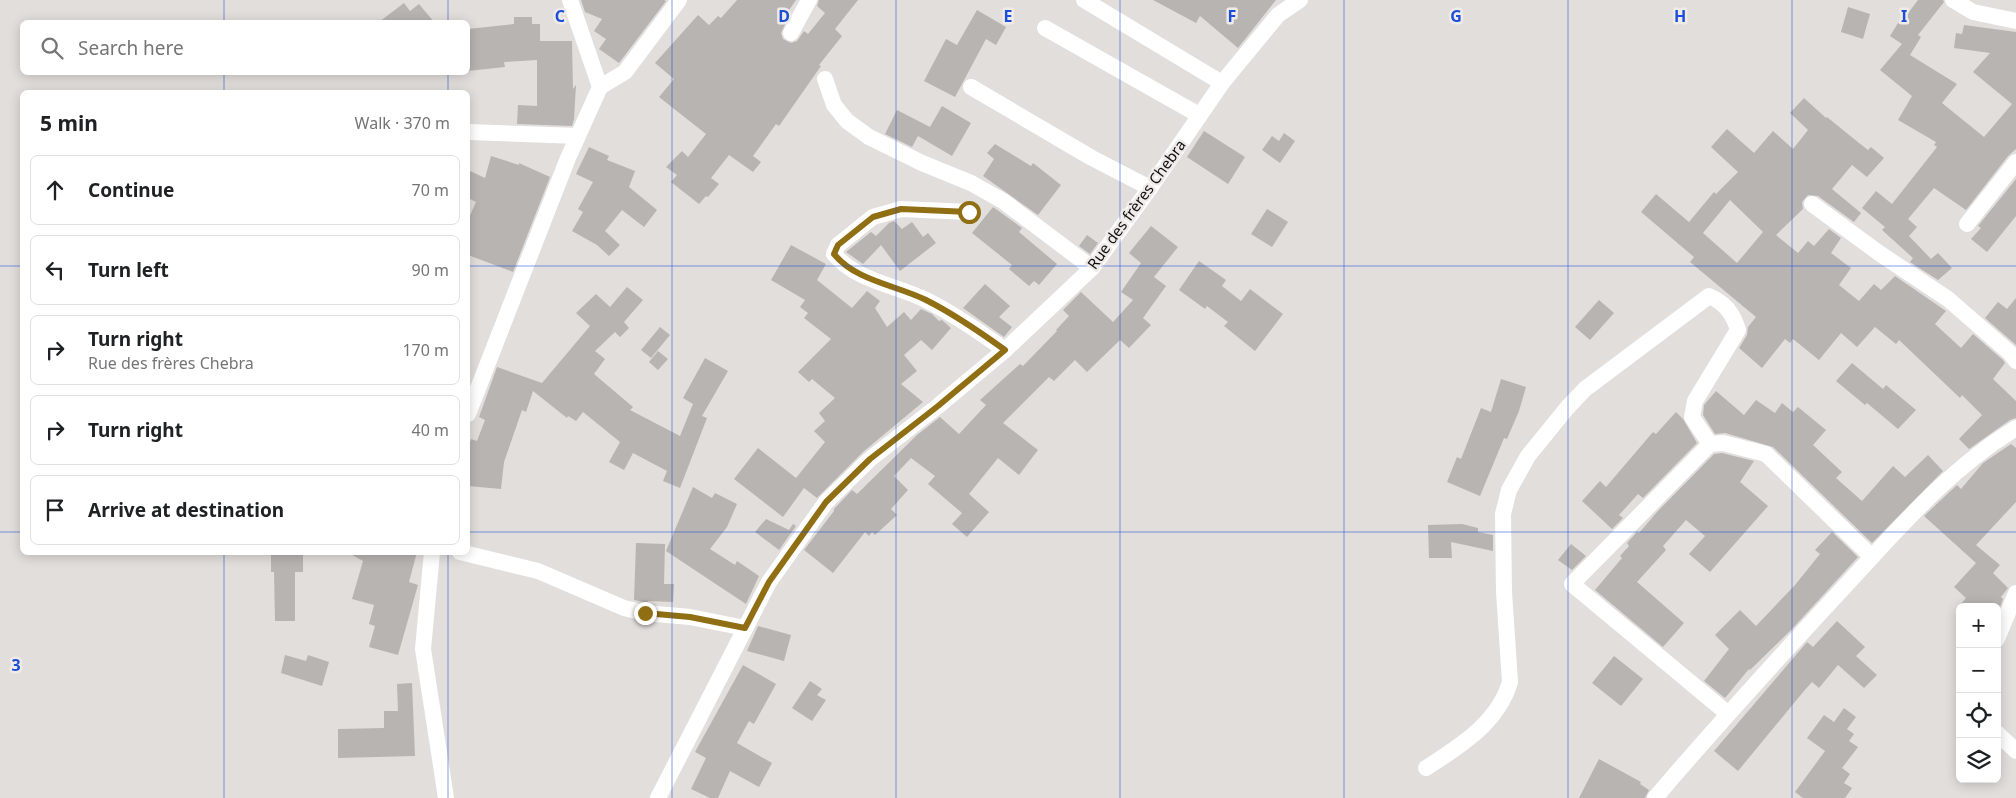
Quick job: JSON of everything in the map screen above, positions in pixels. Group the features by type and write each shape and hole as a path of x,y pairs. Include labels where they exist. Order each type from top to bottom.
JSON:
{"street":[{"path":"570,0 600,87"},
{"path":"470,409 578,136 600,87 625,72 679,0"},
{"path":"791,33 809,0"},
{"path":"1084,0 1222,83"},
{"name":"Rue des frères Chebra","path":"658,798 769,582 826,502 870,459 1005,350 1092,268 1222,83 1278,15 1300,0"},
{"path":"1952,0 1974,12 2016,21"},
{"path":"1045,28 1199,115"},
{"path":"825,79 834,105 846,121 869,137 922,164 971,183 1003,201 1092,268"},
{"path":"972,87 1092,158 1150,188"},
{"path":"470,132 578,136"},
{"path":"1967,224 2016,162"},
{"path":"1812,204 1879,253 1948,299 2016,360"},
{"path":"969,212 901,209 873,217 838,245 834,254 843,265 860,275 927,301 978,331 1005,350"},
{"path":"1426,768 1454,750 1492,717 1506,696 1510,682 1504,592 1503,514 1509,490 1528,456 1585,389 1708,296 1722,301 1735,320 1738,330 1695,401 1692,417 1710,444"},
{"path":"1655,798 1727,714 1946,480 2000,438 2016,428"},
{"path":"1727,714 1572,584 1710,444 1723,443 1766,454 1872,557"},
{"path":"470,554 538,571 624,608 645,613 690,617 745,628"},
{"path":"432,555 423,649 446,798"},
{"path":"2001,629 2016,593"},
{"path":"2001,737 2016,751"}],"building":[{"path":"581,0 666,1 619,63 599,49 606,39 594,31 602,19 585,12"},
{"path":"737,0 796,0 785,16 788,18 781,33 783,39 791,43 797,41 804,31 808,34 825,13 817,6 819,0 858,0 835,29 842,36 819,65 821,66 779,126 776,124 753,156 761,162 753,172 729,155 711,178 719,184 699,204 671,182 677,175 666,167 682,151 688,157 706,134 659,97 674,79 655,63 698,15 709,25 718,16 721,18"},
{"path":"1153,0 1276,0 1238,48 1200,16 1196,23"},
{"path":"1918,0 1943,0 1944,2 1918,35 1921,37 1910,55 1957,84 1942,103 1984,137 2012,104 1973,72 1990,53 1954,48 1956,33 1962,34 1964,25 2016,32 2016,149 2008,156 1966,210 1934,188 1908,219 1917,227 1909,236 1931,259 1938,253 1952,268 1938,280 1910,262 1913,258 1882,230 1885,227 1862,208 1876,191 1892,204 1937,147 1934,145 1936,142 1898,120 1912,96 1880,70 1902,44 1890,36 1898,23 1900,24"},
{"path":"404,3 410,11 419,4 432,20 382,20"},
{"path":"1848,7 1870,14 1863,39 1841,32"},
{"path":"977,10 1006,27 996,45 986,39 955,97 924,81 946,39 957,45"},
{"path":"514,17 532,17 532,24 540,24 540,41 572,41 573,89 576,85 572,126 517,124 518,105 537,106 537,60 504,62 505,67 470,71 470,29 514,24"},
{"path":"1804,98 1826,118 1868,150 1871,147 1884,158 1867,177 1852,165 1832,189 1861,213 1854,222 1818,196 1808,195 1802,202 1803,209 1776,235 1798,253 1808,241 1814,246 1829,229 1841,238 1831,253 1851,268 1839,285 1859,301 1874,284 1881,290 1895,276 1946,311 1935,324 1961,348 1973,334 2005,363 1993,379 2016,401 2016,418 2010,420 1969,449 1959,439 1982,415 1962,395 1960,398 1899,340 1896,344 1875,327 1857,347 1841,333 1819,360 1793,339 1790,343 1785,339 1762,368 1739,348 1747,335 1748,327 1756,317 1690,262 1694,257 1641,212 1656,194 1689,222 1714,192 1716,194 1738,172 1711,147 1727,129 1754,153 1773,131 1793,149 1808,130 1790,113","holes":["1730,200 1763,232 1737,263 1703,233"]},
{"path":"942,106 971,123 952,156 918,136 912,147 885,134 897,110 930,127"},
{"path":"1204,131 1245,157 1228,184 1187,157"},
{"path":"1284,133 1295,141 1280,163 1262,150 1272,136 1279,141"},
{"path":"995,144 1031,166 1033,163 1061,185 1038,215 983,176 994,159 987,153"},
{"path":"589,147 609,156 607,160 635,171 629,187 657,210 644,227 622,210 605,231 620,245 609,256 597,245 572,231 583,212 578,209 593,182 576,174"},
{"path":"491,156 519,165 519,163 550,177 513,272 470,256 470,216 476,202 470,199 470,171 485,178"},
{"path":"2016,179 2016,216 1987,252 1971,239 1981,228 1978,226"},
{"path":"993,207 1022,228 1019,232 1057,264 1039,285 1034,281 1029,286 1009,269 1012,265 972,233"},
{"path":"1267,209 1288,222 1272,247 1251,234"},
{"path":"894,221 902,229 912,222 923,237 928,233 936,243 900,271 881,245 863,264 846,252 871,232 876,236 889,223"},
{"path":"1151,226 1178,247 1154,277 1166,286 1143,318 1151,325 1129,348 1120,340 1087,372 1075,360 1054,381 1049,377 1003,423 1038,450 1019,475 998,458 969,494 989,512 967,537 952,524 962,513 928,484 935,476 911,458 894,476 908,490 891,509 897,515 875,535 872,532 869,536 865,532 833,573 804,550 834,509 852,490 857,494 917,435 940,417 959,434 986,405 980,400 1020,364 1023,366 1057,331 1069,316 1063,310 1081,292 1113,322 1133,300 1121,292 1141,263 1129,253"},
{"path":"1087,235 1098,243 1090,254 1079,246"},
{"path":"791,245 826,264 817,280 852,308 867,291 880,301 875,308 887,327 904,312 911,320 921,309 932,314 939,321 942,320 951,328 932,350 921,340 904,355 917,371 901,384 923,402 863,452 817,498 804,488 783,517 734,479 758,448 796,478 825,442 814,431 825,421 819,413 835,398 812,379 809,382 798,372 831,339 804,318 808,313 800,307 805,300 771,280"},
{"path":"1199,261 1226,280 1222,286 1241,301 1250,289 1283,314 1255,351 1224,326 1228,322 1207,306 1205,309 1179,290"},
{"path":"985,284 1010,306 999,317 1012,327 1004,337 963,308"},
{"path":"627,287 643,300 624,322 629,328 620,337 615,332 595,351 605,359 594,374 633,407 630,410 680,436 693,404 683,398 705,358 728,371 702,416 707,418 680,488 663,481 667,471 633,453 624,470 609,462 620,442 583,412 576,421 568,416 567,418 533,391 526,412 522,410 504,462 501,489 470,486 470,442 471,439 477,441 485,420 479,417 497,367 542,383 590,326 576,313 596,294 610,307"},
{"path":"2016,298 2016,345 1985,318 1998,302 2007,309"},
{"path":"1599,300 1614,313 1590,340 1575,327"},
{"path":"660,327 670,335 651,358 641,350"},
{"path":"658,351 668,359 658,370 649,362"},
{"path":"1852,363 1883,389 1886,385 1916,410 1898,429 1867,403 1865,405 1836,381"},
{"path":"1501,379 1526,387 1519,411 1507,439 1504,438 1480,496 1447,482 1457,457 1461,459 1481,408 1491,412"},
{"path":"1716,391 1744,415 1756,400 1775,413 1782,403 1793,412 1798,407 1826,430 1813,445 1842,472 1836,478 1862,501 1893,466 1905,477 1928,455 1943,471 1872,543 1773,447 1725,433 1715,434 1703,415 1704,405"},
{"path":"1676,412 1683,419 1697,443 1643,498 1638,494 1619,515 1623,518 1612,529 1582,501 1600,481 1606,487 1653,432 1656,434"},
{"path":"2011,444 2016,448 2016,502 1976,545 2000,565 1993,573 2008,588 2001,597 2003,599 2001,604 1962,603 1966,598 1954,587 1976,563 1924,516 1957,485 1961,489 1983,463"},
{"path":"1722,453 1754,461 1740,482 1768,506 1710,572 1689,554 1705,536 1686,520 1663,546 1666,550 1637,582 1684,623 1663,647 1595,590 1622,558 1620,556 1629,546 1627,543 1637,532 1639,533 1714,454"},
{"path":"693,487 712,498 715,493 737,504 727,527 710,549 735,565 737,561 759,576 746,604 666,551"},
{"path":"766,519 789,530 793,524 796,526 779,550 755,532"},
{"path":"1462,524 1478,528 1478,532 1493,535 1493,551 1451,542 1452,558 1429,558 1428,525"},
{"path":"1832,532 1858,557 1792,629 1749,669 1725,698 1704,681 1729,649 1715,635 1740,610 1756,626 1795,585 1820,554 1815,550"},
{"path":"636,543 665,544 664,584 674,584 673,602 648,601 648,603 634,600"},
{"path":"1571,544 1586,556 1572,570 1558,560"},
{"path":"271,555 303,555 303,572 295,572 295,621 275,621 274,572 271,572"},
{"path":"352,555 416,555 409,582 418,585 398,655 369,647 375,626 369,624 374,605 352,599 363,561"},
{"path":"1837,621 1865,647 1856,656 1877,675 1864,688 1838,665 1819,688 1812,682 1738,771 1714,751 1807,642 1813,647"},
{"path":"758,626 791,635 784,661 747,651"},
{"path":"285,655 306,661 308,655 329,662 322,686 281,673"},
{"path":"1614,656 1643,679 1621,706 1592,683"},
{"path":"743,665 776,684 754,724 749,721 737,743 772,763 759,787 730,771 718,798 710,798 691,789 706,758 695,752"},
{"path":"810,681 822,689 817,695 826,700 812,721 792,708"},
{"path":"412,683 415,756 338,758 338,729 384,728 384,711 398,711 397,684"},
{"path":"1844,708 1856,717 1847,729 1854,734 1849,741 1858,747 1842,768 1850,774 1844,783 1852,788 1845,798 1803,798 1795,792 1825,751 1807,738 1824,715 1834,722"},
{"path":"1599,759 1641,782 1640,784 1649,790 1645,798 1579,798"}],"route":[{"path":"645,613 690,617 745,628 769,582 826,502 870,459 1005,350 978,331 927,301 898,288 860,275 843,265 834,254 838,245 873,217 901,209 969,212"}]}
